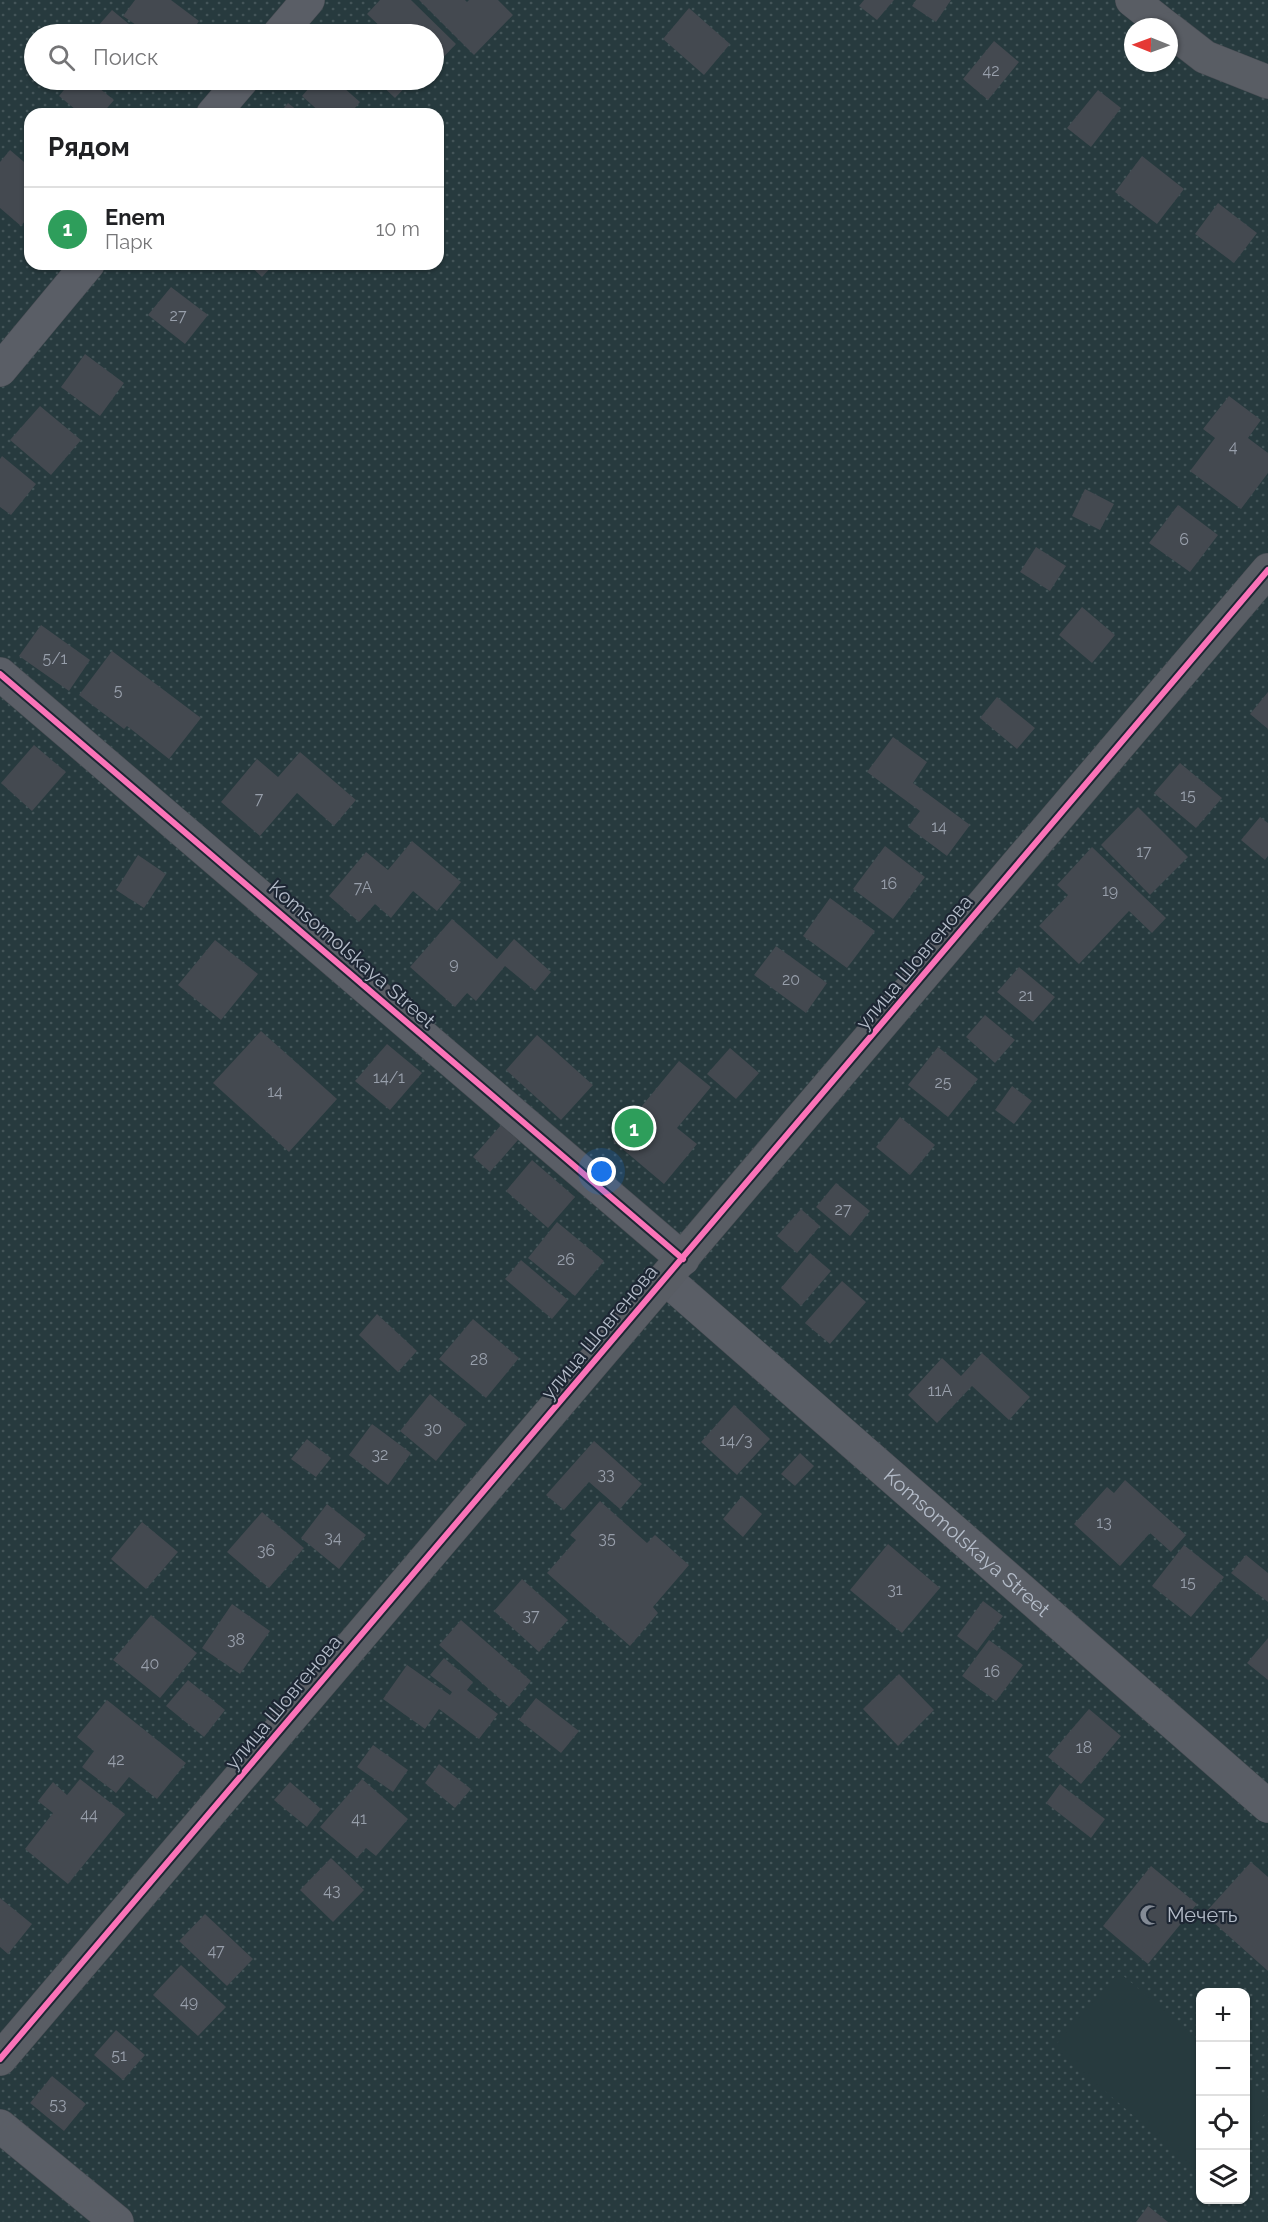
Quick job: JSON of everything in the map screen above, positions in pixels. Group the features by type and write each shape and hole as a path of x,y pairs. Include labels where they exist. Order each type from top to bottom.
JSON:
{"street":[{"path":"288,24 308,0"},
{"path":"1132,0 1155,18"},
{"path":"1178,36 1205,57 1268,82"},
{"path":"218,108 233,90"},
{"path":"0,370 83,270"},
{"name":"улица Шовгенова","path":"0,2060 1268,570"},
{"name":"Komsomolskaya Street","path":"0,674 674,1269 1268,1806"},
{"path":"0,2126 117,2222"}],"green space":[{"path":"0,0 1268,0 1268,2222 0,2222"},
{"path":"1119,1972 1196,2039 1196,2170 1054,2047"},
{"path":"1250,2084 1268,2100 1268,2110 1250,2131"}],"building":[{"path":"135,0 171,0 199,21 197,24 135,24 123,16"},
{"path":"380,0 411,0 436,24 378,24 367,14"},
{"path":"419,0 465,0 467,2 469,0 498,0 513,15 474,55"},
{"path":"864,0 894,0 877,20 859,6"},
{"path":"916,0 951,0 936,22 912,6"},
{"path":"689,8 730,44 704,75 663,39"},
{"path":"112,10 129,24 100,24"},
{"path":"444,32 456,44 444,57"},
{"path":"994,41 1019,62 988,100 963,79"},
{"path":"64,90 102,90 114,100 107,108 74,108 59,96"},
{"path":"307,90 346,90 360,102 355,108 315,108 302,96"},
{"path":"387,90 403,90 395,98"},
{"path":"1098,90 1121,108 1091,147 1067,128"},
{"path":"288,103 294,108 284,108"},
{"path":"10,150 24,162 24,222 21,226 0,208 0,162"},
{"path":"1142,156 1184,189 1157,224 1115,192"},
{"path":"1218,203 1257,233 1234,263 1195,234"},
{"path":"254,270 268,270 262,277"},
{"path":"171,287 208,315 185,344 148,315"},
{"path":"85,354 124,383 100,416 61,387"},
{"path":"1229,396 1261,420 1248,438 1268,453 1268,473 1241,509 1190,471 1215,438 1203,429"},
{"path":"40,406 81,440 51,475 10,440"},
{"path":"2,456 36,484 11,515 0,507 0,459"},
{"path":"1085,489 1114,504 1100,530 1072,516"},
{"path":"1178,505 1218,535 1190,572 1149,543"},
{"path":"1036,547 1066,566 1050,591 1020,572"},
{"path":"1082,607 1115,635 1092,663 1059,635"},
{"path":"41,625 90,660 69,691 19,656"},
{"path":"112,651 201,718 169,759 127,726 124,729 79,695"},
{"path":"1268,692 1268,729 1250,714"},
{"path":"997,697 1035,728 1017,749 980,718"},
{"path":"893,737 927,762 913,783 970,825 947,856 908,827 920,811 867,772"},
{"path":"34,745 66,772 32,811 1,783"},
{"path":"300,752 356,800 334,826 297,793 260,836 221,802 257,759 278,777"},
{"path":"1180,763 1222,798 1196,828 1154,793"},
{"path":"1138,807 1188,857 1150,895 1101,845"},
{"path":"1260,817 1268,823 1268,856 1265,860 1241,840"},
{"path":"412,841 461,882 437,911 413,891 391,918 375,904 359,922 329,896 366,852 388,870"},
{"path":"885,846 925,877 893,919 853,889"},
{"path":"1092,847 1166,918 1152,933 1129,911 1079,964 1039,926 1068,895 1057,885"},
{"path":"138,855 166,874 144,908 116,890"},
{"path":"830,898 875,931 847,968 803,936"},
{"path":"452,919 497,959 514,939 551,972 535,991 505,966 476,1001 467,993 455,1007 410,967"},
{"path":"215,940 258,974 221,1020 178,985"},
{"path":"776,946 827,983 806,1013 754,975"},
{"path":"1019,967 1055,997 1033,1022 997,992"},
{"path":"985,1015 1015,1040 995,1063 966,1037"},
{"path":"261,1031 337,1099 289,1152 213,1083"},
{"path":"537,1035 593,1085 561,1120 506,1070"},
{"path":"387,1044 422,1073 390,1110 355,1081"},
{"path":"938,1047 978,1079 948,1117 908,1085"},
{"path":"730,1048 759,1073 736,1099 707,1074"},
{"path":"679,1061 711,1087 677,1128 697,1144 664,1184 613,1141"},
{"path":"1012,1086 1032,1101 1014,1124 995,1110"},
{"path":"900,1117 935,1145 910,1175 876,1147"},
{"path":"501,1125 518,1140 490,1172 473,1157"},
{"path":"532,1160 575,1197 548,1228 506,1191"},
{"path":"836,1183 870,1211 850,1236 816,1207"},
{"path":"801,1209 820,1226 797,1253 777,1236"},
{"path":"557,1222 604,1261 575,1296 528,1258"},
{"path":"810,1253 831,1271 801,1306 781,1288"},
{"path":"521,1260 568,1300 552,1319 505,1279"},
{"path":"842,1281 866,1302 830,1344 805,1323"},
{"path":"377,1314 417,1351 398,1372 359,1335"},
{"path":"473,1319 519,1358 486,1398 439,1359"},
{"path":"982,1353 1030,1397 1009,1420 972,1386 937,1423 908,1395 942,1358 961,1376"},
{"path":"430,1394 466,1424 436,1461 400,1431"},
{"path":"734,1405 770,1439 737,1475 701,1442"},
{"path":"372,1424 411,1453 388,1485 349,1455"},
{"path":"307,1439 331,1458 316,1477 291,1459"},
{"path":"594,1441 642,1484 620,1509 589,1482 564,1510 546,1495"},
{"path":"800,1453 814,1466 795,1486 781,1474"},
{"path":"1125,1480 1186,1535 1171,1552 1150,1533 1120,1566 1074,1524 1107,1487 1114,1493"},
{"path":"742,1496 762,1514 743,1537 723,1519"},
{"path":"600,1501 647,1543 655,1535 689,1565 653,1607 658,1613 630,1646 547,1573 576,1540 570,1535"},
{"path":"327,1504 366,1535 339,1569 301,1538"},
{"path":"262,1512 304,1548 269,1588 227,1552"},
{"path":"142,1522 178,1552 146,1589 111,1559"},
{"path":"888,1544 940,1588 902,1633 850,1590"},
{"path":"1184,1545 1224,1577 1191,1617 1152,1586"},
{"path":"1246,1555 1268,1573 1268,1602 1231,1573"},
{"path":"522,1579 568,1620 539,1652 494,1611"},
{"path":"983,1601 1003,1616 977,1651 957,1636"},
{"path":"232,1604 270,1631 240,1674 202,1648"},
{"path":"151,1615 197,1653 160,1698 113,1660"},
{"path":"461,1620 531,1681 509,1707 439,1645"},
{"path":"1268,1638 1268,1680 1247,1663"},
{"path":"989,1640 1023,1665 996,1701 962,1676"},
{"path":"444,1658 473,1682 467,1690 498,1714 479,1739 439,1709 425,1729 383,1699 407,1665 450,1695 452,1692 430,1675"},
{"path":"899,1674 934,1710 898,1746 863,1709"},
{"path":"188,1680 225,1710 204,1737 166,1706"},
{"path":"536,1698 579,1731 561,1753 519,1720"},
{"path":"107,1700 186,1763 157,1799 129,1777 116,1793 82,1767 94,1751 77,1737"},
{"path":"1089,1709 1121,1736 1081,1784 1048,1757"},
{"path":"373,1745 408,1770 393,1792 357,1767"},
{"path":"439,1764 471,1789 455,1808 425,1783"},
{"path":"80,1779 125,1814 68,1884 25,1849 53,1813 38,1801 53,1782 67,1795"},
{"path":"362,1779 408,1819 376,1856 366,1848 357,1858 320,1827"},
{"path":"290,1782 321,1809 307,1827 274,1800"},
{"path":"1060,1784 1105,1819 1091,1838 1046,1803"},
{"path":"331,1858 364,1890 333,1922 300,1890"},
{"path":"1251,1862 1268,1877 1268,1971 1204,1914"},
{"name":"Мечеть","path":"1151,1866 1197,1904 1148,1964 1103,1926"},
{"path":"0,1898 32,1924 8,1954 0,1947"},
{"path":"205,1914 253,1959 227,1986 179,1941"},
{"path":"181,1965 226,2007 198,2036 153,1995"},
{"path":"116,2030 145,2055 123,2080 94,2055"},
{"path":"52,2076 86,2104 64,2131 30,2103"},
{"path":"1148,2206 1168,2222 1136,2222"}],"cycle path":[{"path":"0,2059 1268,570"},
{"path":"0,674 683,1259"}],"place":[{"name":"Enem","path":"634,1128"},
{"name":"Мечеть","path":"1150,1915"}]}
